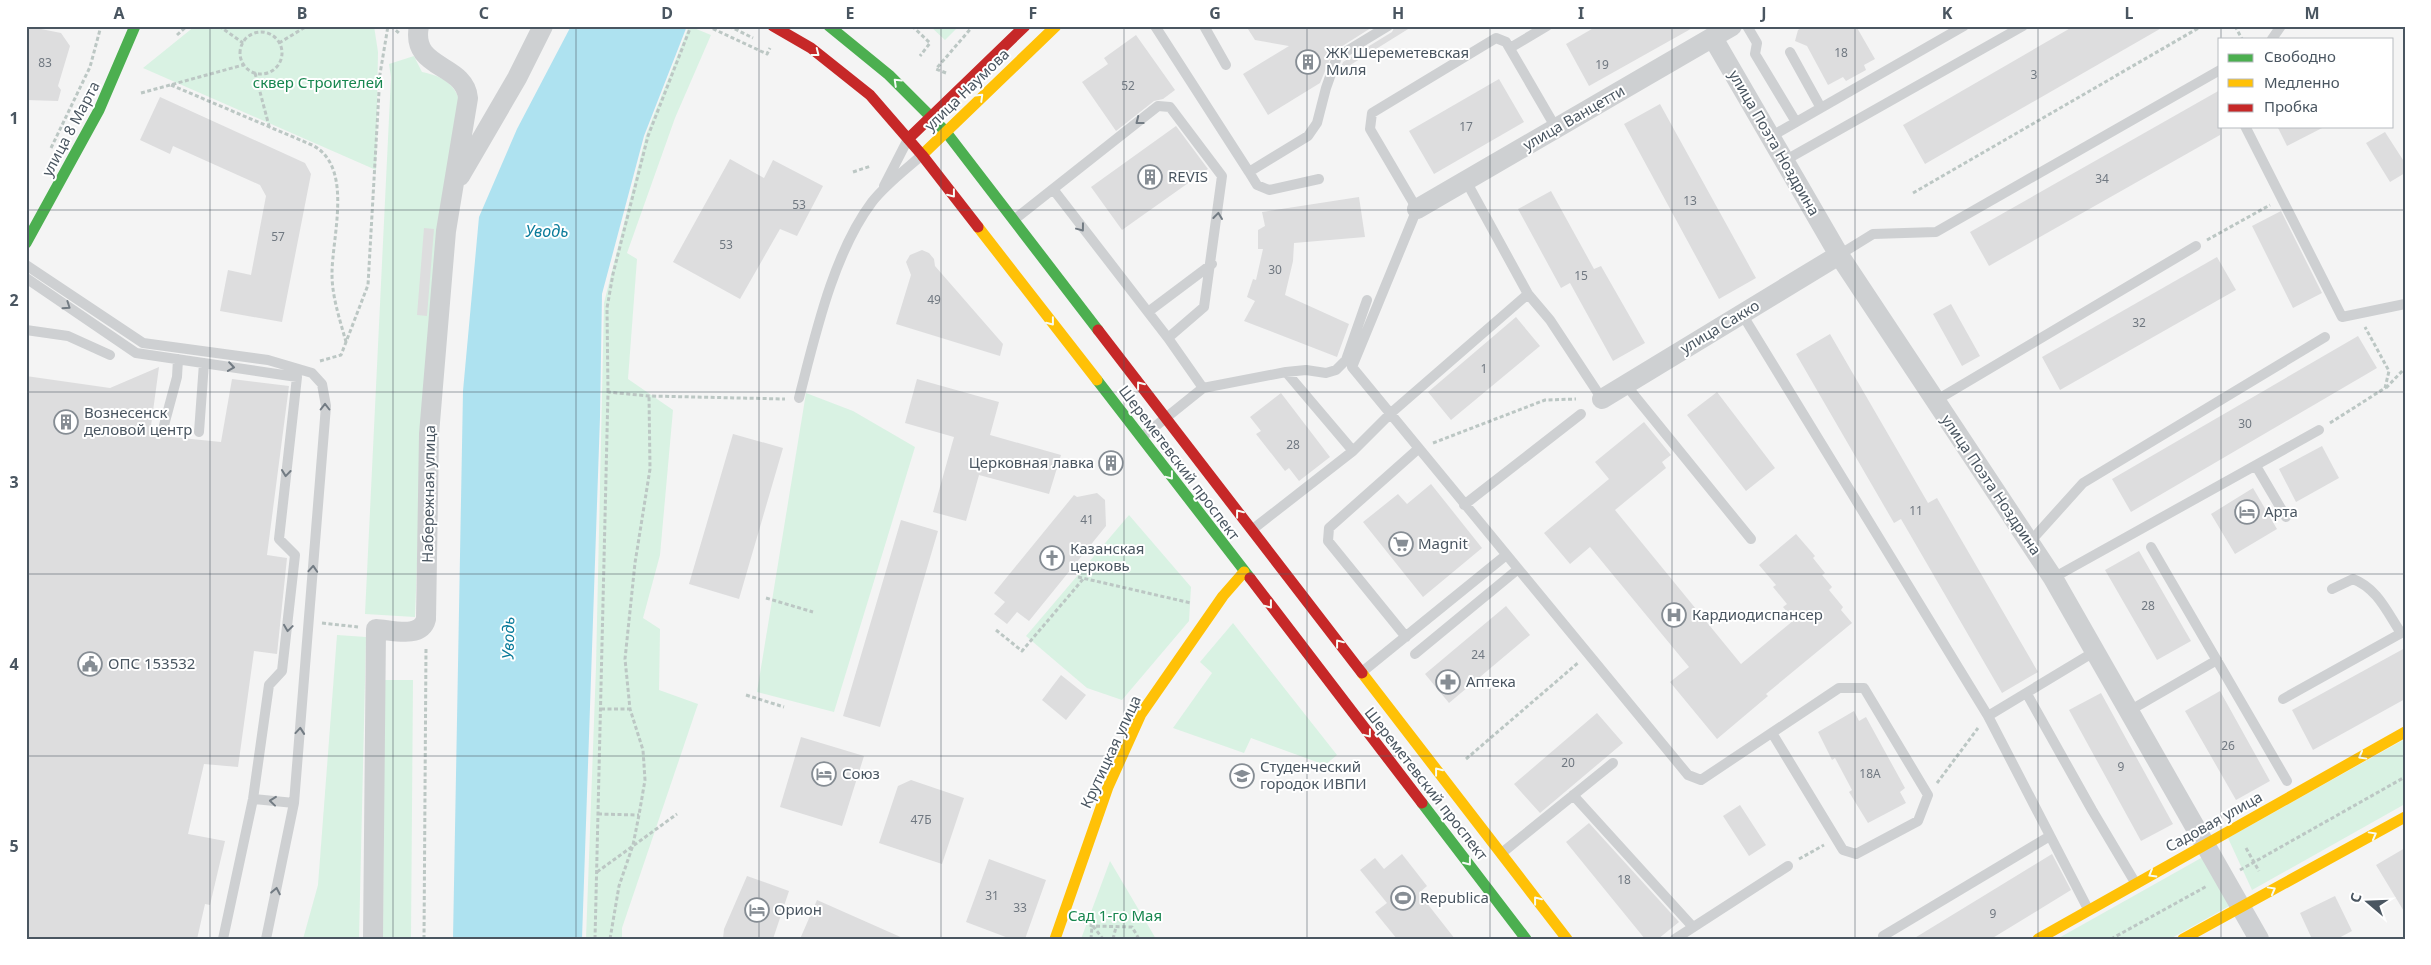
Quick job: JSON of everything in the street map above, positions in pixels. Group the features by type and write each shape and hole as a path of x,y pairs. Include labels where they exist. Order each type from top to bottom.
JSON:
{"main road":[{"name":"улица 8 Марта","path":"26,243 91,126 122,62 135,26"},
{"name":"Шереметевский проспект","path":"830,26 889,74 946,132 1252,529 1262,557 1362,672 1567,939"},
{"name":"улица Наумова","path":"908,139 1025,26"},
{"name":"улица Наумова","path":"922,155 1056,26"},
{"name":"Шереметевский проспект","path":"778,29 811,48 870,96 922,155 1526,939"},
{"name":"Крутицкая улица","path":"1055,939 1101,805 1141,714 1180,654 1224,596 1244,572 1262,557"},
{"name":"Садовая улица","path":"2038,939 2405,732"},
{"path":"2183,939 2405,817"}],"street":[{"name":"Набережная улица","path":"419,26 417,37 419,48 427,57 461,81 468,94 446,231 429,434 426,619"},
{"path":"453,189 517,78 543,26"},
{"name":"улица Ванцетти","path":"1417,209 1732,26"},
{"name":"улица Поэта Ноздрина","path":"1712,38 1839,255 2053,578 2259,939"},
{"name":"улица Сакко","path":"1602,399 1839,255"},
{"path":"373,939 376,628 415,632 421,628 426,619"}],"lane":[{"path":"1155,26 1257,185 1269,190 1319,179"},
{"path":"1204,26 1226,65"},
{"path":"1249,172 1308,136 1317,124 1326,88 1338,57 1388,26"},
{"path":"1510,48 1548,26"},
{"path":"1747,26 1757,43 1755,54 1796,122"},
{"path":"1770,137 1964,26"},
{"path":"1784,161 2023,26"},
{"path":"2273,38 2281,26"},
{"path":"1556,128 1510,48 1506,42 1496,38 1372,113 1370,129 1417,209 1352,367 1505,556 1688,775 1701,780 1839,688 1864,688 1928,795 1918,821 1856,854 1843,850 1772,733"},
{"path":"1790,52 1821,108"},
{"path":"1839,255 1873,234 1936,232 2218,74"},
{"path":"1013,220 1158,106 1170,107 1222,176 1212,264 1204,307 1168,338"},
{"path":"2245,128 2342,317 2405,304"},
{"path":"794,398 848,241 880,194 908,139"},
{"path":"880,194 922,155"},
{"path":"1466,180 1528,294 1550,320 1602,399"},
{"path":"1052,189 1168,338 1203,388"},
{"path":"1935,401 2196,246"},
{"path":"1148,312 1212,264"},
{"path":"26,265 143,343 268,360 297,372"},
{"path":"26,278 136,353 204,363 312,373 322,384 326,406 294,803 266,939"},
{"path":"1252,529 1353,451 1391,413 1528,294"},
{"path":"1140,438 1203,388 1286,372 1306,370 1326,373 1336,370 1346,360 1367,300"},
{"path":"1742,314 1988,716 2089,910"},
{"path":"26,330 68,336 110,355"},
{"path":"2029,543 2083,483 2325,337"},
{"path":"163,429 177,378 178,359"},
{"path":"199,432 204,363"},
{"path":"223,939 253,799 269,685 282,670 289,620 295,555 279,539 297,372"},
{"path":"1286,372 1353,451"},
{"path":"1625,384 1751,539"},
{"path":"1464,505 1581,414"},
{"path":"2053,578 2319,430"},
{"path":"1406,636 1328,541 1329,528 1418,449"},
{"path":"2256,466 2286,517"},
{"path":"2151,546 2287,781"},
{"path":"1362,672 1505,556"},
{"path":"1415,654 1517,570"},
{"path":"2283,699 2403,632 2374,591 2364,583 2353,579 2332,590"},
{"path":"1988,716 2094,652"},
{"path":"2129,711 2217,660"},
{"path":"2027,694 2136,884"},
{"path":"1501,854 1613,763"},
{"path":"1573,795 1692,926"},
{"path":"253,799 294,803"},
{"path":"1883,936 2050,836"},
{"path":"1675,939 1692,926 1788,866"}],"path":[{"path":"48,152 90,67 101,26"},
{"path":"177,35 187,26"},
{"path":"219,26 243,43"},
{"path":"279,43 307,26"},
{"path":"341,355 368,285 380,74 388,26"},
{"path":"595,939 608,392 607,308 613,274 648,136 691,26"},
{"path":"708,26 767,54 770,46 762,42"},
{"path":"729,26 754,38"},
{"path":"912,26 930,44 920,56"},
{"path":"936,69 973,26"},
{"path":"1913,193 2202,26"},
{"path":"2236,26 2242,38"},
{"path":"262,33 269,34 279,43 281,57 275,69 262,74 255,73 243,65 240,52 243,43 250,36 262,33"},
{"path":"141,93 243,65"},
{"path":"255,73 270,127"},
{"path":"171,84 322,150 329,160 334,174 339,202 332,275 337,310 346,342"},
{"path":"853,172 871,166"},
{"path":"2196,246 2281,198"},
{"path":"2357,313 2389,371 2385,388"},
{"path":"2319,430 2385,388 2405,368"},
{"path":"608,392 649,396 794,398"},
{"path":"610,939 619,886 639,815 644,780 643,750 630,709 625,659 635,563 650,469 649,396"},
{"path":"1418,449 1545,400 1602,399"},
{"path":"1078,577 1199,605"},
{"path":"996,630 1022,651 1084,578"},
{"path":"766,598 813,612"},
{"path":"424,939 426,619"},
{"path":"310,621 376,628"},
{"path":"1466,759 1587,655"},
{"path":"746,695 784,707"},
{"path":"601,708 630,709"},
{"path":"1928,795 1988,716"},
{"path":"2112,939 2225,879 2405,778"},
{"path":"598,814 639,815"},
{"path":"597,872 677,814"},
{"path":"2234,828 2271,891"},
{"path":"1788,866 1836,838"},
{"path":"1092,926 1132,927 1139,939"},
{"path":"1091,939 1092,926"},
{"path":"1092,926 1103,939"},
{"path":"1112,939 1116,927"}],"green space":[{"name":"сквер Строителей","path":"195,26 374,26 378,52 376,170 143,68"},
{"path":"689,26 711,35 675,118 627,253 637,259 628,379 673,410 660,555 643,618 660,629 659,690 698,704 622,928 622,939 586,939 596,667 604,303 646,135"},
{"path":"930,26 959,26 945,40"},
{"path":"414,56 422,72 441,78 451,85 460,103 422,431 415,617 365,614 391,77 389,64"},
{"path":"806,393 853,411 915,447 834,712 757,692"},
{"path":"1129,515 1191,587 1189,621 1122,700 1087,688 1026,636"},
{"path":"1233,623 1337,755 1325,765 1251,738 1244,753 1173,728 1212,673 1200,662"},
{"path":"337,635 366,637 359,939 303,939 318,885"},
{"path":"384,680 413,680 411,939 383,939"},
{"path":"2405,739 2405,804 2252,890 2228,838"},
{"path":"2210,853 2233,904 2170,939 2057,939"},
{"name":"Сад 1-го Мая","path":"1110,861 1156,939 1081,939"}],"water":[{"name":"Уводь","path":"571,26 687,26 644,136 602,294 600,417 582,939 453,939 463,391 479,217 517,129"}],"building":[{"path":"26,26 61,33 70,46 58,86 61,90 58,101 26,100"},
{"name":"ЖК Шереметевская Миля","path":"1246,26 1374,26 1333,52 1320,83 1268,115 1243,74 1289,46 1255,40"},
{"path":"1395,26 1413,26 1339,72 1343,62 1392,32"},
{"path":"1597,26 1696,26 1589,86 1566,44"},
{"path":"1804,26 1856,26 1875,59 1864,65 1866,70 1846,81 1843,77 1828,85 1807,46 1795,41 1798,30"},
{"path":"2074,26 2165,26 1925,164 1903,125"},
{"path":"1136,35 1175,90 1163,99 1154,101 1116,131 1082,82 1108,64 1104,58"},
{"path":"1499,79 1524,122 1434,174 1409,131"},
{"path":"2218,91 2218,128 2220,128 2220,135 1989,266 1970,232"},
{"path":"160,97 305,163 311,174 282,322 220,311 228,270 251,275 266,196 260,185 173,146 170,154 140,140"},
{"path":"1660,104 1756,278 1719,299 1624,124"},
{"name":"REVIS","path":"1176,126 1208,169 1122,230 1091,187"},
{"path":"2278,128 2322,128 2287,146"},
{"path":"2385,132 2405,163 2405,173 2390,182 2366,143"},
{"path":"730,159 764,178 773,160 823,186 797,236 780,229 740,299 673,262"},
{"path":"1551,191 1594,269 1601,266 1645,343 1613,361 1570,283 1561,288 1518,209"},
{"path":"1359,197 1365,237 1294,243 1293,261 1285,295 1349,324 1337,357 1244,321 1255,301 1247,297 1253,279 1256,280 1263,249 1258,249 1258,230 1265,226 1262,212"},
{"path":"2281,211 2322,293 2293,308 2252,226"},
{"path":"424,228 434,229 427,316 417,315"},
{"path":"922,250 929,253 934,259 935,266 1003,344 1000,356 896,324 911,275 906,262 910,255"},
{"path":"2217,257 2236,290 2060,390 2042,357"},
{"path":"1951,304 1980,356 1962,366 1933,314"},
{"path":"1516,317 1540,346 1451,420 1428,392"},
{"path":"1830,334 1928,503 1937,498 2038,672 2002,693 1901,519 1894,523 1796,354"},
{"path":"2358,336 2377,368 2131,512 2112,479"},
{"path":"159,367 150,433 162,436 221,442 232,379 289,386 267,555 287,558 277,654 254,651 238,767 204,764 188,834 225,841 210,905 205,904 197,939 26,939 26,376 110,388"},
{"path":"917,379 999,402 990,435 1061,455 1049,494 979,475 966,521 933,512 954,437 905,423"},
{"path":"1717,392 1775,468 1746,491 1687,415"},
{"path":"1281,393 1330,457 1299,481 1289,468 1285,471 1256,434 1261,431 1250,417"},
{"path":"1644,422 1671,455 1662,462 1666,468 1615,510 1741,664 1794,620 1783,607 1787,604 1773,587 1776,585 1759,565 1796,534 1815,556 1813,558 1825,573 1822,575 1832,587 1829,590 1843,607 1841,610 1852,623 1766,694 1768,696 1717,739 1670,682 1689,667 1590,547 1570,564 1544,533 1609,479 1595,462"},
{"path":"733,434 783,448 739,599 689,584"},
{"path":"2322,446 2339,478 2296,502 2279,469"},
{"path":"1431,484 1482,548 1423,597 1363,522 1398,494 1407,504"},
{"path":"2253,488 2277,529 2235,554 2211,514"},
{"name":"Казанская церковь","path":"1097,493 1105,500 1106,526 1029,621 1017,612 1007,624 994,614 1005,602 994,593 1074,495 1077,497"},
{"path":"901,520 938,531 880,727 843,716"},
{"path":"2139,551 2191,641 2157,660 2105,570"},
{"path":"1506,606 1530,635 1449,703 1425,674"},
{"path":"2405,648 2405,699 2313,750 2292,710"},
{"path":"1061,675 1086,695 1066,720 1042,700"},
{"path":"2220,691 2270,781 2236,800 2185,711"},
{"path":"2101,693 2173,824 2141,841 2069,710"},
{"path":"1854,711 1859,721 1866,717 1905,788 1900,792 1906,803 1868,823 1849,792 1852,790 1835,758 1832,760 1818,732"},
{"path":"1597,713 1623,743 1540,813 1514,784"},
{"name":"Союз","path":"801,737 864,756 842,826 780,807"},
{"name":"Союз","path":"911,780 964,798 942,864 879,843 898,786"},
{"path":"1740,805 1766,845 1749,856 1723,816"},
{"path":"1589,823 1679,922 1658,939 1645,939 1566,842"},
{"path":"2405,848 2405,913 2376,865"},
{"name":"Republica","path":"1402,854 1427,886 1419,893 1455,939 1397,939 1375,912 1387,903 1360,870 1375,858 1384,869"},
{"path":"2052,854 2071,890 1991,939 1913,939"},
{"path":"989,859 1046,880 1025,939 1011,939 966,922"},
{"name":"Орион","path":"747,876 789,891 773,939 723,939 724,929"},
{"path":"2335,896 2352,931 2337,939 2312,939 2300,913"},
{"path":"817,900 905,939 800,939"}],"traffic: fast":[{"path":"26,243 99,110 135,26"},
{"path":"829,26 889,75 946,132 1098,330"},
{"path":"1097,380 1250,578"},
{"path":"1422,803 1526,939"}],"traffic: slow":[{"path":"922,155 1056,26"},
{"path":"978,227 1097,380"},
{"path":"1055,939 1108,787 1141,714 1223,596 1244,572"},
{"path":"1362,673 1567,939"},
{"path":"2038,939 2405,732"},
{"path":"2183,939 2405,817"}],"traffic: jam":[{"path":"773,26 811,48 870,95 922,155 978,227"},
{"path":"908,139 1025,26"},
{"path":"1098,330 1362,673"},
{"path":"1250,578 1422,803"}],"place":[{"name":"ЖК Шереметевская Миля","path":"1308,62"},
{"name":"REVIS","path":"1150,177"},
{"name":"Вознесенск деловой центр","path":"66,422"},
{"name":"Церковная лавка","path":"1111,463"},
{"name":"Арта","path":"2247,512"},
{"name":"Magnit","path":"1401,544"},
{"name":"Казанская церковь","path":"1052,558"},
{"name":"Кардиодиспансер","path":"1674,615"},
{"name":"ОПС 153532","path":"90,664"},
{"name":"Аптека","path":"1448,682"},
{"name":"Союз","path":"824,774"},
{"name":"Студенческий городок ИВПИ","path":"1242,776"},
{"name":"Republica","path":"1403,898"},
{"name":"Орион","path":"757,910"}]}
